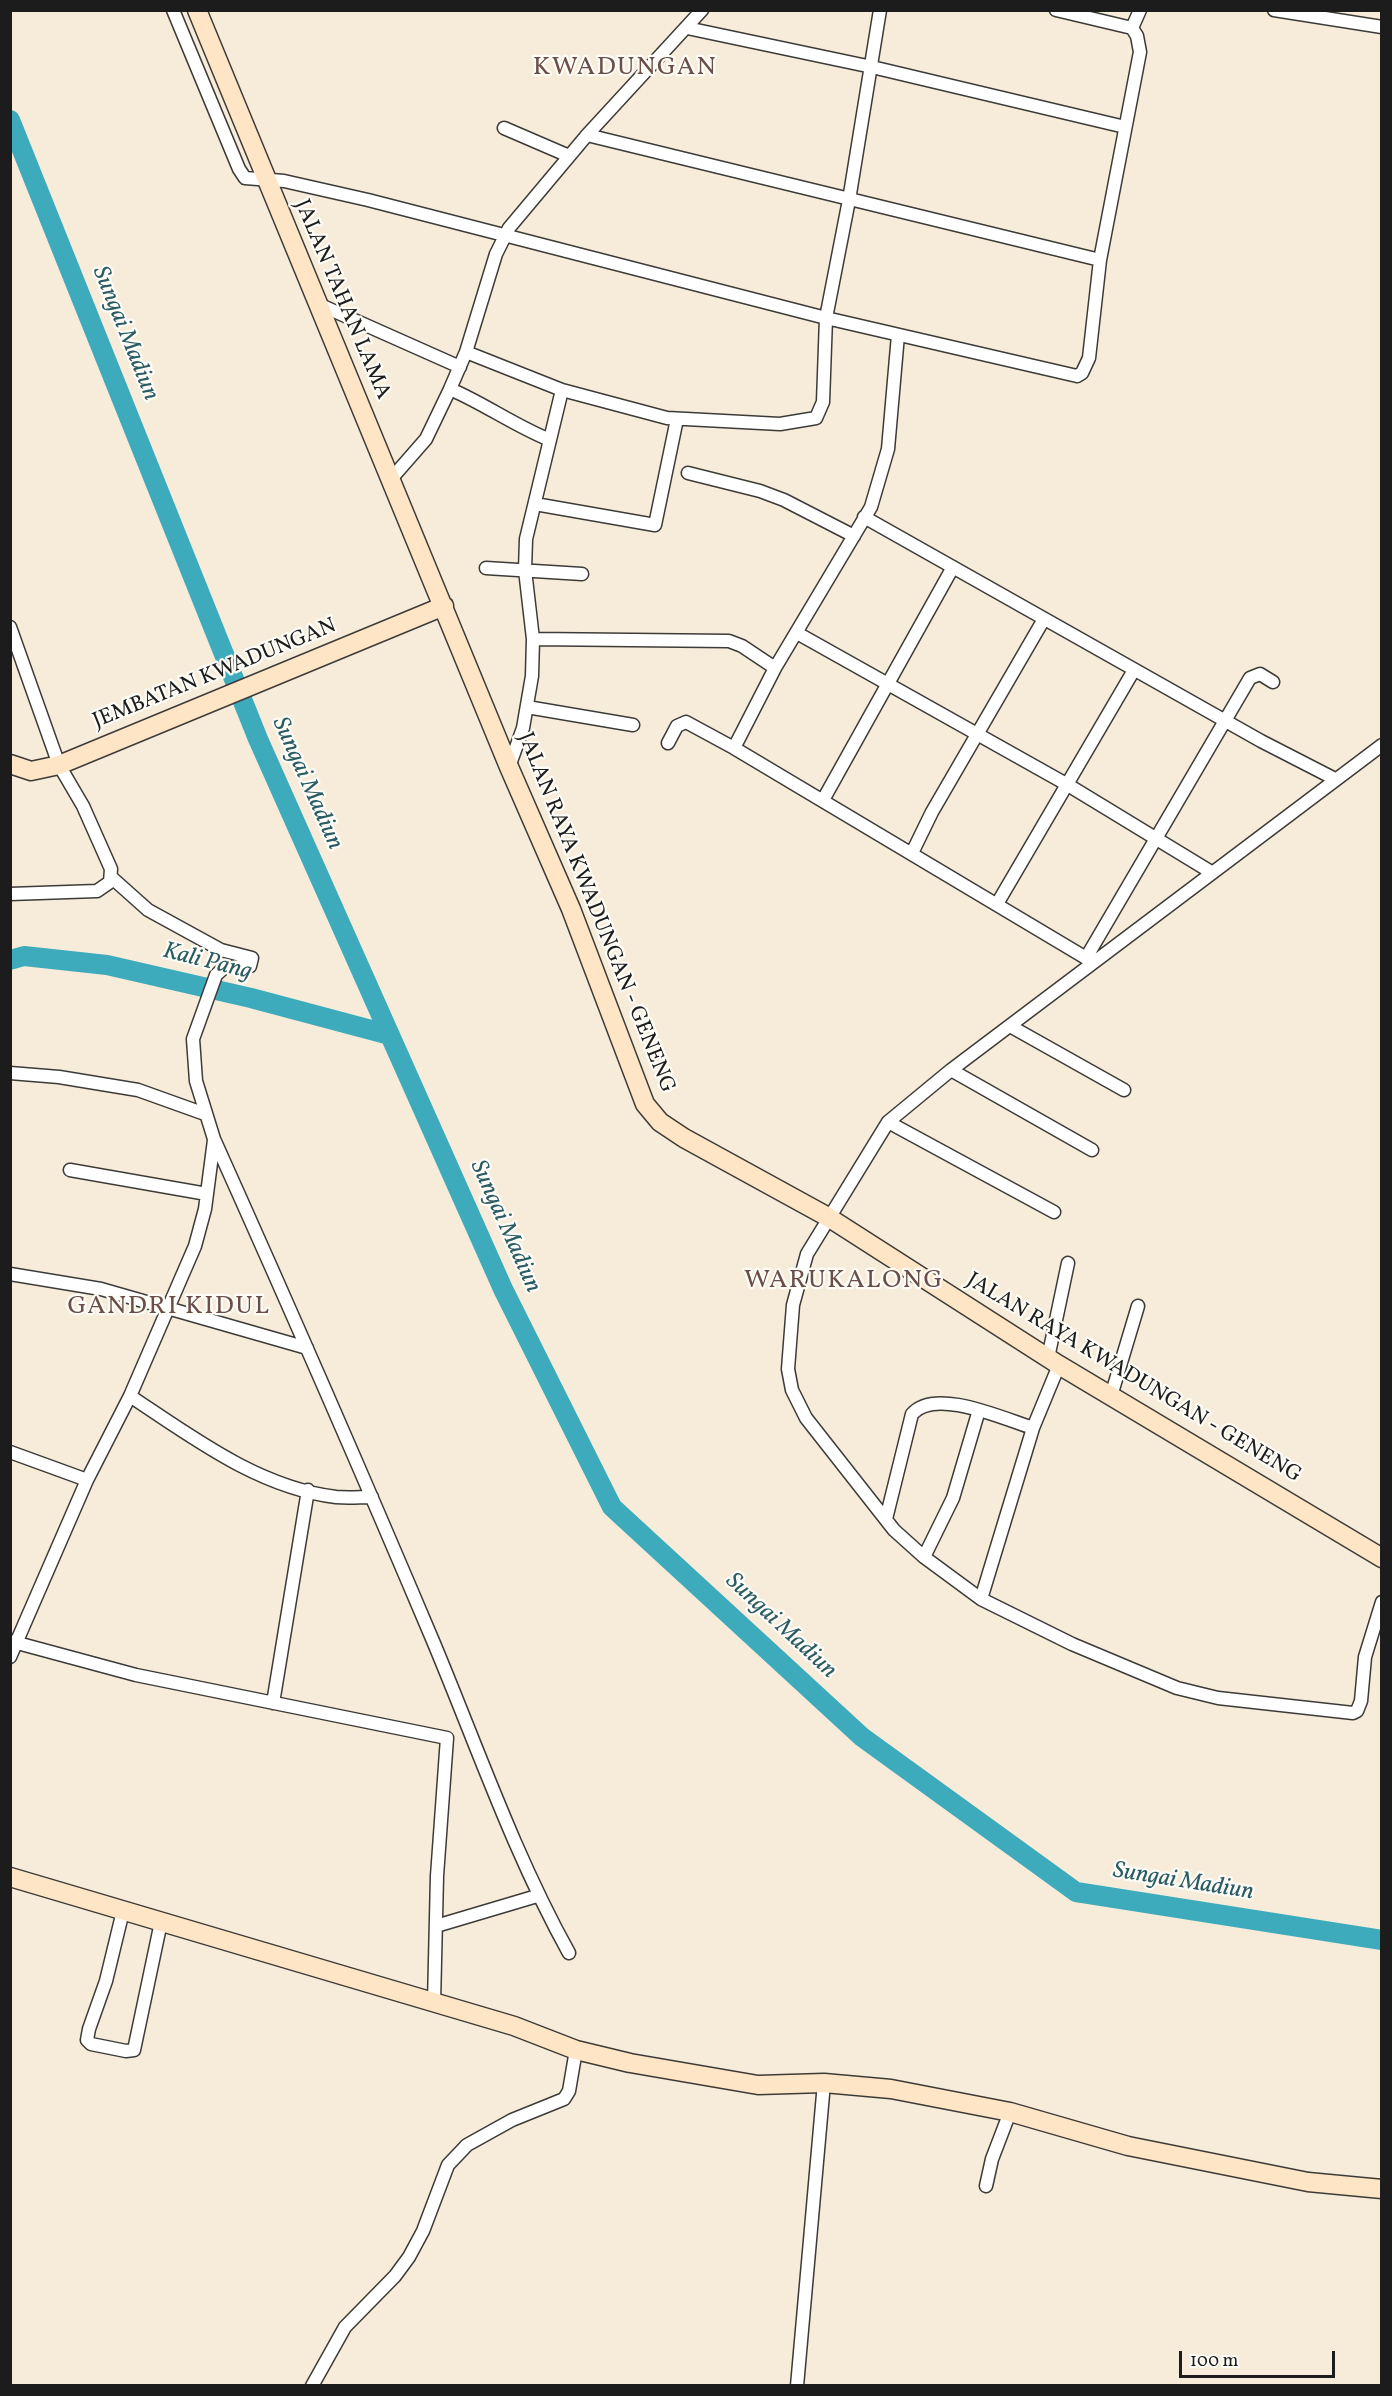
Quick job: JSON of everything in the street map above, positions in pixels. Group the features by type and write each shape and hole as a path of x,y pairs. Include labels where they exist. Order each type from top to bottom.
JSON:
{"main road":[{"name":"JALAN TAHAN LAMA","path":"197,10 316,303 444,606"},
{"name":"JEMBATAN KWADUNGAN","path":"10,764 31,771 59,765 444,606"},
{"name":"JALAN RAYA KWADUNGAN - GENENG","path":"444,606 509,767 571,909 645,1104 660,1122 684,1138 828,1217 1054,1361 1382,1558"},
{"path":"10,1877 514,2026 576,2050 630,2063 758,2085 824,2083 891,2089 1010,2112 1128,2146 1308,2182 1377,2188"}],"street":[{"path":"173,10 242,175 250,179 265,178 400,208 504,237 826,318 1065,374 1083,374 1089,358 1100,260 1140,52 1137,36 1132,28 1056,10"},
{"path":"391,479 426,439 450,389 466,352 496,254 509,228 586,135 702,10"},
{"path":"466,352 562,390 632,411 677,419 780,424 816,418 823,402 826,318 849,200 880,10"},
{"path":"1132,28 1140,10"},
{"path":"1274,10 1382,27"},
{"path":"687,28 872,67 1125,127"},
{"path":"504,128 569,156"},
{"path":"586,135 1100,260"},
{"path":"316,303 460,367"},
{"path":"734,748 775,668 854,536 877,492 888,449 898,335"},
{"path":"450,389 486,405 523,429 550,440"},
{"path":"509,767 523,728 532,676 533,639 525,570 526,539 562,390"},
{"path":"535,504 655,525 677,419"},
{"path":"688,473 776,497 854,536"},
{"path":"864,517 1134,670 1335,779"},
{"path":"823,800 953,567"},
{"path":"486,568 582,574"},
{"path":"912,853 976,735 1044,619"},
{"path":"10,627 59,765 82,806 111,869 111,877 106,887 97,891 10,894"},
{"path":"797,633 1068,785 1211,872"},
{"path":"533,639 729,641 742,646 775,668"},
{"path":"997,904 1134,670"},
{"path":"1089,961 1155,839 1225,720 1255,674 1273,682"},
{"path":"527,707 633,724"},
{"path":"668,742 677,726 686,722 823,800 1089,961"},
{"path":"1382,745 1089,961 888,1122 807,1254 793,1305 788,1369 792,1390 806,1418 886,1519 924,1557 981,1599 1072,1644 1178,1688 1218,1698 1348,1714 1357,1711 1360,1707 1365,1657 1382,1602"},
{"path":"111,877 148,910 221,950 252,958 250,966 225,967 216,975 193,1039 196,1081 205,1114 372,1497 537,1896 569,1953"},
{"path":"1010,1026 1124,1090"},
{"path":"951,1070 1092,1150"},
{"path":"10,1073 59,1077 138,1090 205,1114"},
{"path":"888,1122 1054,1212"},
{"path":"10,1656 14,1642 87,1480 130,1396 195,1246 207,1194 214,1139"},
{"path":"70,1170 207,1194"},
{"path":"981,1599 1054,1361 1068,1263"},
{"path":"10,1274 101,1289 307,1348"},
{"path":"1111,1396 1138,1306"},
{"path":"130,1396 206,1446 249,1469 335,1497 372,1497"},
{"path":"886,1519 912,1414 924,1404 943,1402 979,1410 1033,1428"},
{"path":"924,1557 953,1498 979,1410"},
{"path":"10,1452 87,1480"},
{"path":"273,1703 308,1490"},
{"path":"14,1642 136,1675 447,1738 434,2003"},
{"path":"436,1926 537,1896"},
{"path":"123,1911 106,1982 89,2030 87,2040 91,2044 126,2051 134,2050 161,1922"},
{"path":"312,2385 345,2327 395,2276 409,2257 423,2231 448,2164 467,2145 512,2120 564,2099 569,2091 576,2050"},
{"path":"797,2385 824,2083"},
{"path":"986,2186 992,2159 1010,2112"}],"waterway":[{"name":"Sungai Madiun","path":"10,120 258,739 503,1289 612,1507 862,1737 1076,1892 1382,1940"},
{"name":"Kali Pang","path":"10,960 24,956 107,965 251,998 390,1035"}],"district":[{"name":"KWADUNGAN","path":"625,69"},
{"name":"WARUKALONG","path":"844,1282"},
{"name":"GANDRI KIDUL","path":"169,1308"}]}
